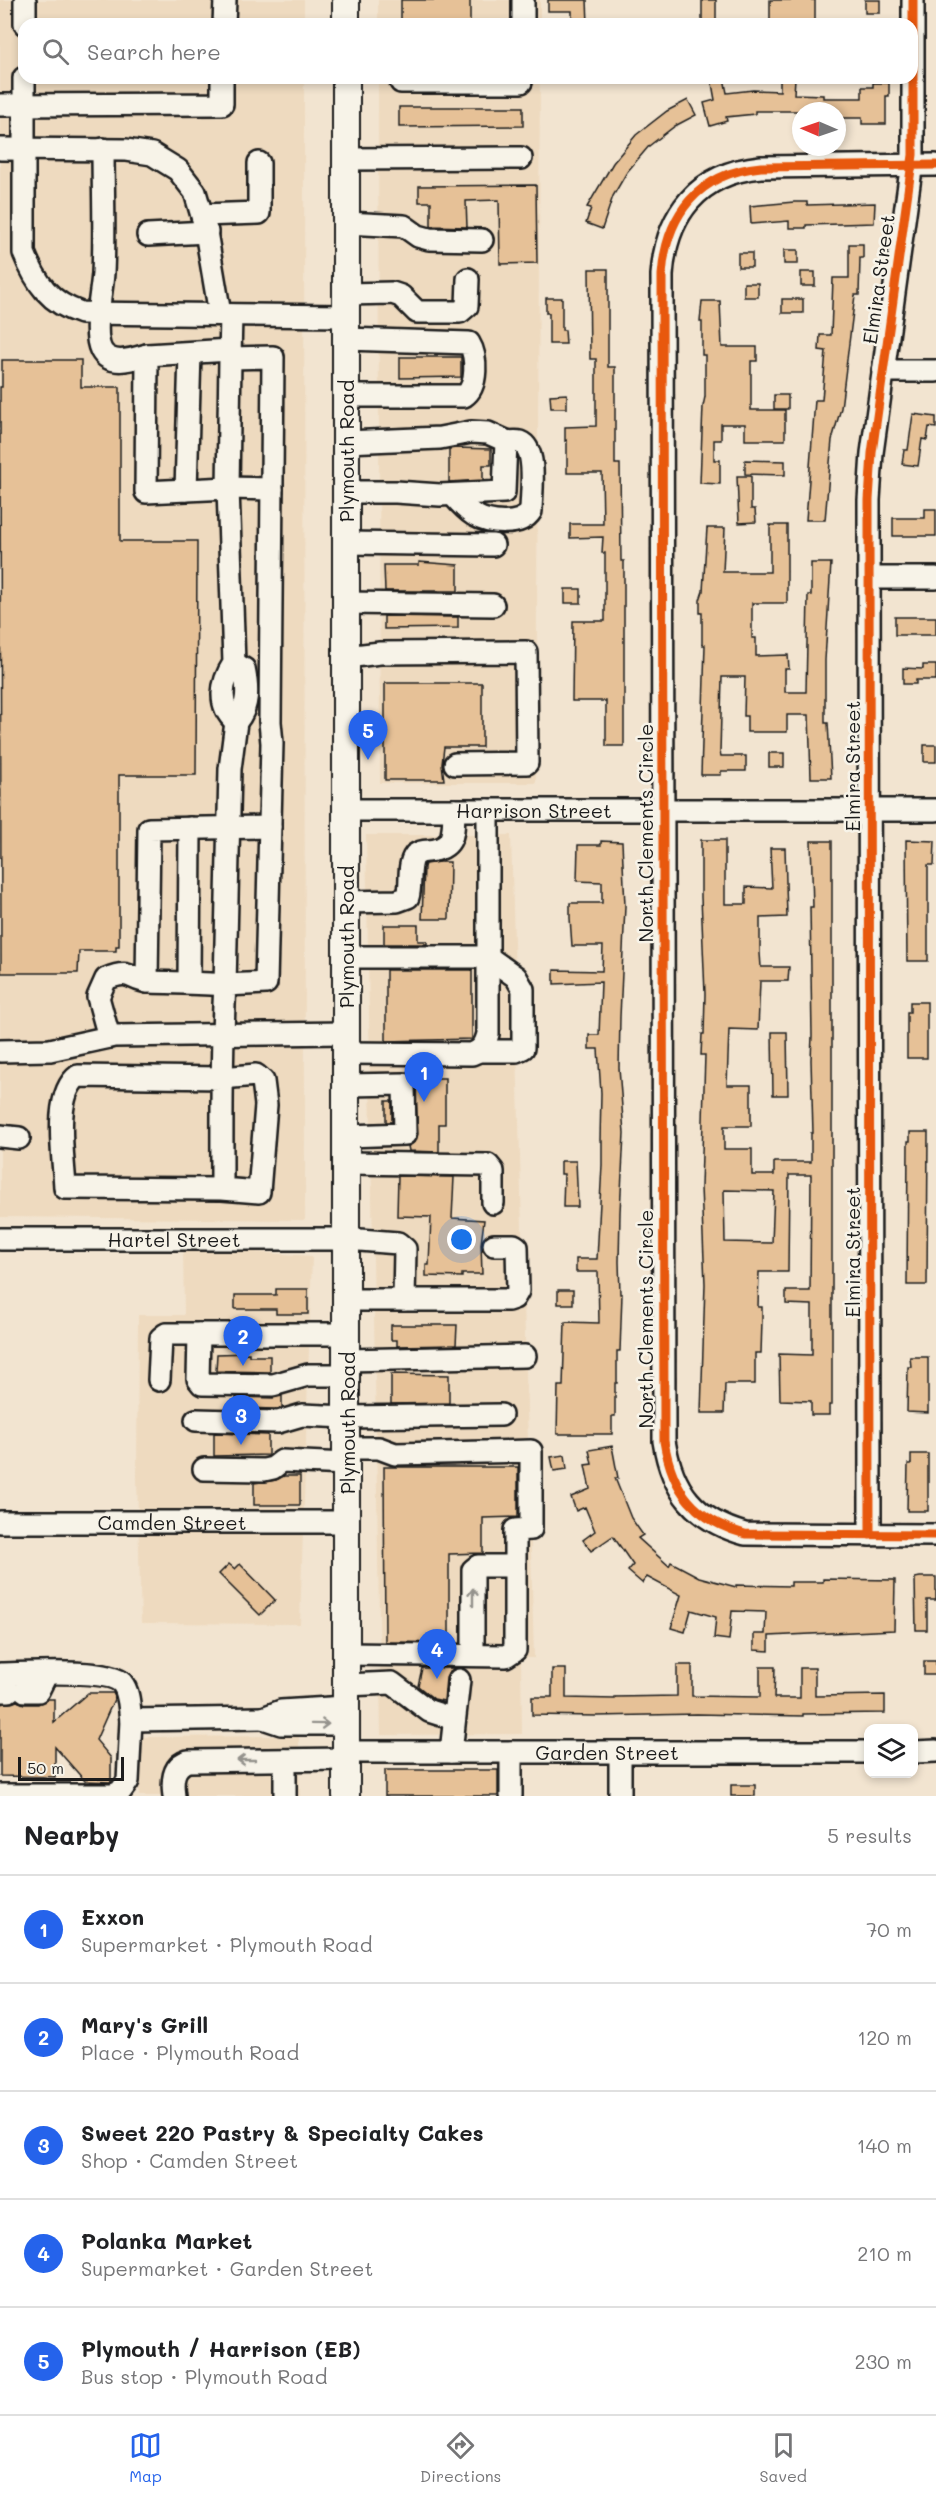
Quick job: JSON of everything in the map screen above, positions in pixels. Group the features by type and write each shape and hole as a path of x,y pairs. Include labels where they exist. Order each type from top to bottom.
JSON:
{"main road":[{"path":"346,0 346,18"},
{"name":"Plymouth Road","path":"346,84 346,1796"}],"street":[{"path":"25,0 25,18"},
{"path":"224,18 225,0"},
{"path":"523,18 524,0"},
{"name":"Elmira Street","path":"914,0 914,18"},
{"path":"24,84 24,253 33,276 46,294 65,308 81,313 99,314 346,316 469,343 474,351 474,385 471,392 464,396 346,396"},
{"path":"0,105 222,104 222,84"},
{"name":"Elmira Street","path":"870,1535 870,476 912,165 913,84"},
{"path":"0,149 103,149 152,154 178,170 195,192 226,315 230,354 228,488 234,663 244,669 247,683 243,714 236,722 230,769 222,1035 222,1189"},
{"path":"103,149 103,274 98,338 102,351 111,359 125,362 147,355 189,353 273,357 270,827 266,983 225,985 147,982 135,976 120,974 106,979 98,997 109,1037"},
{"path":"346,159 521,158"},
{"path":"148,235 259,213 259,163"},
{"name":"North Clements Circle","path":"936,165 754,168 735,172 709,184 694,195 680,212 668,235 664,252 663,809 664,1441 669,1468 690,1503 709,1520 745,1534 936,1535"},
{"path":"346,223 404,225 418,236 429,239 482,240"},
{"path":"346,316 392,293 401,296 417,312 460,312 467,306 468,279"},
{"path":"186,490 189,353"},
{"path":"147,355 146,492 228,488 272,489"},
{"path":"883,371 936,371"},
{"path":"346,442 440,438 471,432 488,433 506,442 524,444 532,458 531,511 528,515 518,521 490,521 474,514 453,495"},
{"path":"346,492 453,495 504,492 506,442"},
{"path":"346,543 494,545"},
{"path":"870,578 936,578"},
{"path":"346,603 494,605"},
{"path":"346,657 378,653 526,652 527,763 455,764"},
{"name":"Harrison Street","path":"346,810 936,810"},
{"path":"346,902 397,901 408,897 412,860 416,854 423,851 446,847 453,835 454,810"},
{"path":"480,1051 488,1034 488,810"},
{"path":"147,982 149,829 270,827"},
{"path":"189,982 190,828"},
{"path":"0,1051 50,1050 109,1037 222,1035 472,1054 480,1051 516,1051 522,1048 524,1039 523,990 516,977 488,957 346,957"},
{"path":"256,1075 263,1081 266,1105 259,1192 222,1189 65,1188 62,1108 70,1082 78,1076 222,1078 256,1075"},
{"path":"346,1085 404,1084 405,1134 347,1136"},
{"path":"347,1163 488,1165 494,1171 493,1203"},
{"name":"Hartel Street","path":"0,1239 347,1239 402,1244 405,1249 404,1300"},
{"path":"347,1300 508,1300 514,1298 518,1291 517,1247 494,1245"},
{"path":"159,1380 160,1338 166,1334 347,1334"},
{"path":"199,1334 198,1378 202,1384 273,1385 308,1375 347,1368 525,1356"},
{"path":"196,1419 278,1422 302,1415 347,1417 501,1415"},
{"path":"204,1469 264,1470 273,1468 282,1461 346,1456 380,1448 395,1454 531,1451 531,1529 515,1530 515,1650 506,1656 346,1654"},
{"name":"Camden Street","path":"0,1522 346,1521"},
{"path":"473,1655 473,1570 478,1566 515,1566"},
{"path":"8,1686 38,1691 47,1673"},
{"path":"0,1795 112,1795 120,1792 128,1781 131,1720 128,1699 121,1683 111,1678 47,1673 8,1686"},
{"path":"451,1752 459,1680"},
{"path":"131,1720 263,1718 281,1724 346,1705 392,1683 429,1711 454,1719"},
{"name":"Garden Street","path":"174,1796 174,1774 181,1763 188,1761 285,1760 451,1752 864,1752"},
{"path":"511,1752 511,1796"},
{"path":"918,1752 936,1752"},
{"path":"620,1753 620,1796"},
{"path":"285,1760 285,1796"}],"shaded area":[{"path":"0,0 304,0 304,18 18,18 18,84 304,84 305,1220 0,1217"},
{"path":"378,0 540,0 540,18 378,18"},
{"path":"378,84 540,84 536,783 380,783"},
{"path":"366,835 511,835 534,1658 521,1658 522,1734 381,1735"},
{"path":"183,1247 312,1256 300,1624 141,1623 137,1479 138,1315 184,1315"},
{"path":"299,1736 300,1796 139,1796 140,1737"}],"building":[{"path":"401,0 470,0 470,18 401,18"},
{"path":"548,0 587,0 588,18 572,18 572,11 548,11"},
{"path":"702,0 716,0 716,18 702,18"},
{"path":"770,0 815,0 815,18 770,18"},
{"path":"865,0 880,0 880,13 865,13"},
{"path":"712,84 725,84 727,93 753,90 780,91 780,84 795,84 794,94 823,95 823,98 862,98 862,87 889,84 889,96 886,96 886,124 862,124 862,118 846,118 846,102 792,102 792,111 755,111 755,114 726,117 727,121 710,126 704,103 715,100"},
{"path":"688,100 696,115 675,126 649,146 627,172 613,196 602,229 586,223 591,208 587,207 613,163 636,135 667,111"},
{"path":"399,107 523,107 523,126 399,127"},
{"path":"536,185 537,263 500,264 499,200 466,201 467,227 431,226 431,202 419,202 419,186"},
{"path":"807,202 807,205 875,203 874,223 806,225 806,228 789,228 789,221 751,224 750,206"},
{"path":"849,244 863,244 863,258 860,258 859,295 855,295 841,408 832,440 825,520 806,520 815,400 822,400 826,351 819,350 820,335 831,335 833,278 849,278"},
{"path":"784,250 798,250 798,264 784,264"},
{"path":"738,253 752,253 752,267 738,267"},
{"path":"589,269 608,269 608,367 615,367 615,464 620,464 621,561 624,561 624,746 606,746 606,701 572,701 573,621 605,621 603,537 570,538 570,524 603,524 602,473 567,473 567,440 565,441 565,427 596,426 596,359 590,359"},
{"path":"801,272 815,272 815,286 801,286"},
{"path":"744,283 758,283 758,297 744,297"},
{"path":"546,298 562,298 562,330 565,330 566,344 549,344 549,313 546,313"},
{"path":"782,299 803,299 803,313 782,313"},
{"path":"702,301 720,301 722,347 757,347 757,361 751,361 751,410 785,410 785,440 745,440 745,424 721,424 721,440 714,440 714,460 720,460 720,484 700,483 705,397 705,355 702,355 702,322 700,322"},
{"path":"400,357 461,357 461,377 400,378"},
{"path":"2,360 81,360 81,387 120,387 120,541 197,541 196,775 119,775 119,946 116,946 116,951 79,951 78,973 1,973 0,387 2,387"},
{"path":"567,394 567,408 551,408 550,395"},
{"path":"774,395 788,395 788,409 774,409"},
{"path":"913,414 936,417 936,428 929,427 927,440 922,439 918,466 902,464 904,450 908,450"},
{"path":"449,449 491,449 491,465 483,465 483,480 449,482"},
{"path":"745,460 785,461 785,475 745,474"},
{"path":"737,476 751,476 751,509 755,509 756,522 739,523"},
{"path":"925,509 936,509 936,536 893,536 893,518 925,518"},
{"path":"770,525 787,525 787,603 752,603 752,638 756,638 756,656 788,655 789,669 785,669 785,692 806,692 811,563 831,563 825,660 825,723 828,723 831,778 811,778 809,715 787,715 787,732 747,732 747,716 744,716 745,677 722,677 720,752 721,756 746,756 746,771 721,771 721,775 701,775 705,645 702,645 700,600 703,591 707,528 725,528 723,572 770,572"},
{"path":"419,562 458,565 458,591 385,591 384,565 419,565"},
{"path":"565,589 581,589 581,603 565,603"},
{"path":"384,616 458,617 458,628 384,629"},
{"path":"895,617 936,617 936,635 895,635"},
{"path":"923,665 936,665 936,680 916,680 916,684 903,684 903,668 923,669"},
{"path":"385,683 482,683 482,747 444,747 442,764 444,780 385,780"},
{"path":"924,745 936,745 936,762 924,762"},
{"path":"769,753 784,753 784,767 769,767"},
{"path":"701,840 725,840 725,904 746,904 746,887 772,888 770,848 785,848 787,917 760,918 760,953 761,967 789,967 788,981 760,981 758,1030 729,1029 727,1085 751,1085 751,1126 724,1126 724,1149 752,1149 752,1175 774,1175 774,1162 811,1162 811,1133 813,1133 810,907 813,907 811,841 832,841 832,1405 829,1405 829,1415 811,1415 811,1401 780,1400 779,1354 812,1355 812,1305 786,1304 786,1291 810,1291 811,1175 789,1175 788,1272 759,1272 758,1307 762,1307 761,1353 755,1353 755,1384 725,1384 724,1413 701,1413 705,1284 701,1187 705,1055 701,1055 705,994","holes":["724,1190 774,1191 772,1243 725,1242"]},
{"path":"906,840 935,841 934,865 928,865 928,961 907,961"},
{"path":"601,841 622,842 625,906 619,1068 624,1133 619,1262 620,1294 622,1294 620,1351 617,1351 617,1383 615,1383 615,1416 612,1416 612,1434 557,1434 558,1386 563,1386 565,1322 599,1323 598,1272 576,1272 576,1259 597,1259 602,1165 601,1093 598,1049 589,1049 589,1035 599,1035 601,982 554,984 554,970 602,971 603,946 572,946 570,918 570,903 602,903 602,882 577,881 578,845 601,845"},
{"path":"450,862 449,919 422,919 424,867 425,864"},
{"path":"384,925 418,925 418,941 427,941 427,944 384,944"},
{"path":"386,970 472,970 472,1039 386,1041"},
{"path":"910,1002 927,1002 927,1058 907,1058 907,1012 910,1012"},
{"path":"772,1032 787,1032 788,1095 773,1095"},
{"path":"415,1078 445,1078 445,1124 439,1124 439,1152 409,1151 408,1146 416,1141 418,1134"},
{"path":"386,1101 392,1101 392,1122 386,1122"},
{"path":"910,1132 928,1132 927,1285 907,1285 908,1141 910,1141"},
{"path":"561,1161 576,1161 578,1207 563,1207 564,1174 561,1174"},
{"path":"398,1176 454,1177 452,1218 484,1220 481,1244 482,1274 462,1274 462,1277 426,1276 426,1265 429,1265 431,1217 397,1216"},
{"path":"276,1289 308,1289 308,1314 276,1314 276,1309 235,1309 235,1295 276,1295"},
{"path":"558,1290 573,1290 573,1304 558,1304"},
{"path":"391,1325 457,1325 456,1345 397,1346 397,1340 391,1340"},
{"path":"249,1353 249,1356 270,1356 270,1372 216,1371 217,1354"},
{"path":"910,1357 928,1357 928,1413 907,1412"},
{"path":"391,1374 449,1375 449,1403 391,1404"},
{"path":"282,1396 282,1408 236,1408 236,1397 273,1398"},
{"path":"214,1433 268,1435 268,1455 214,1456"},
{"path":"612,1446 618,1478 615,1478 631,1518 643,1535 638,1538 669,1566 671,1562 699,1577 736,1587 736,1585 791,1586 791,1582 823,1582 823,1579 895,1580 894,1630 769,1636 769,1651 754,1650 754,1634 765,1634 766,1612 732,1611 729,1640 714,1638 716,1617 691,1610 685,1632 671,1628 681,1595 647,1577 642,1583 628,1571 633,1565 613,1536 591,1551 583,1540 595,1531 585,1507 576,1511 571,1497 590,1489 585,1465 592,1464 589,1450"},
{"path":"911,1454 928,1454 928,1511 907,1511 908,1464 911,1464"},
{"path":"565,1455 567,1469 554,1471 551,1457"},
{"path":"384,1467 518,1467 518,1517 483,1518 483,1553 449,1554 449,1643 385,1642"},
{"path":"284,1476 300,1476 300,1505 254,1505 254,1483 276,1480"},
{"path":"229,1564 235,1569 240,1564 275,1600 260,1615 219,1574"},
{"path":"936,1577 936,1600 927,1600 927,1630 916,1630 915,1578"},
{"path":"924,1661 936,1661 936,1675 924,1675"},
{"path":"677,1665 692,1665 692,1696 760,1697 760,1667 775,1667 774,1698 800,1698 800,1668 815,1668 815,1696 885,1695 885,1713 803,1714 803,1716 532,1715 532,1697 552,1697 552,1669 566,1669 566,1698 615,1699 615,1697 677,1696"},
{"path":"422,1668 455,1668 446,1678 444,1701 434,1699 418,1686"},
{"path":"88,1693 113,1693 115,1697 96,1740 111,1758 111,1782 85,1781 55,1747 55,1777 0,1776 0,1704 17,1701 24,1704 38,1704 54,1699 54,1722"},
{"path":"385,1770 498,1770 498,1796 385,1796"},
{"path":"731,1785 755,1785 755,1796 731,1796"}],"cycle path":[{"path":"913,0 913,18"},
{"path":"870,1535 869,500 872,453 913,155 913,84"},
{"path":"936,165 761,167 739,171 720,178 703,188 678,216 670,234 662,275 664,1441 673,1475 680,1489 700,1512 727,1528 745,1534 936,1535"}],"place":[{"name":"Plymouth / Harrison (EB)","path":"368,760"},
{"name":"Exxon","path":"424,1102"},
{"name":"Mary's Grill","path":"243,1366"},
{"name":"Sweet 220 Pastry & Specialty Cakes","path":"241,1445"},
{"name":"Polanka Market","path":"437,1679"}]}
